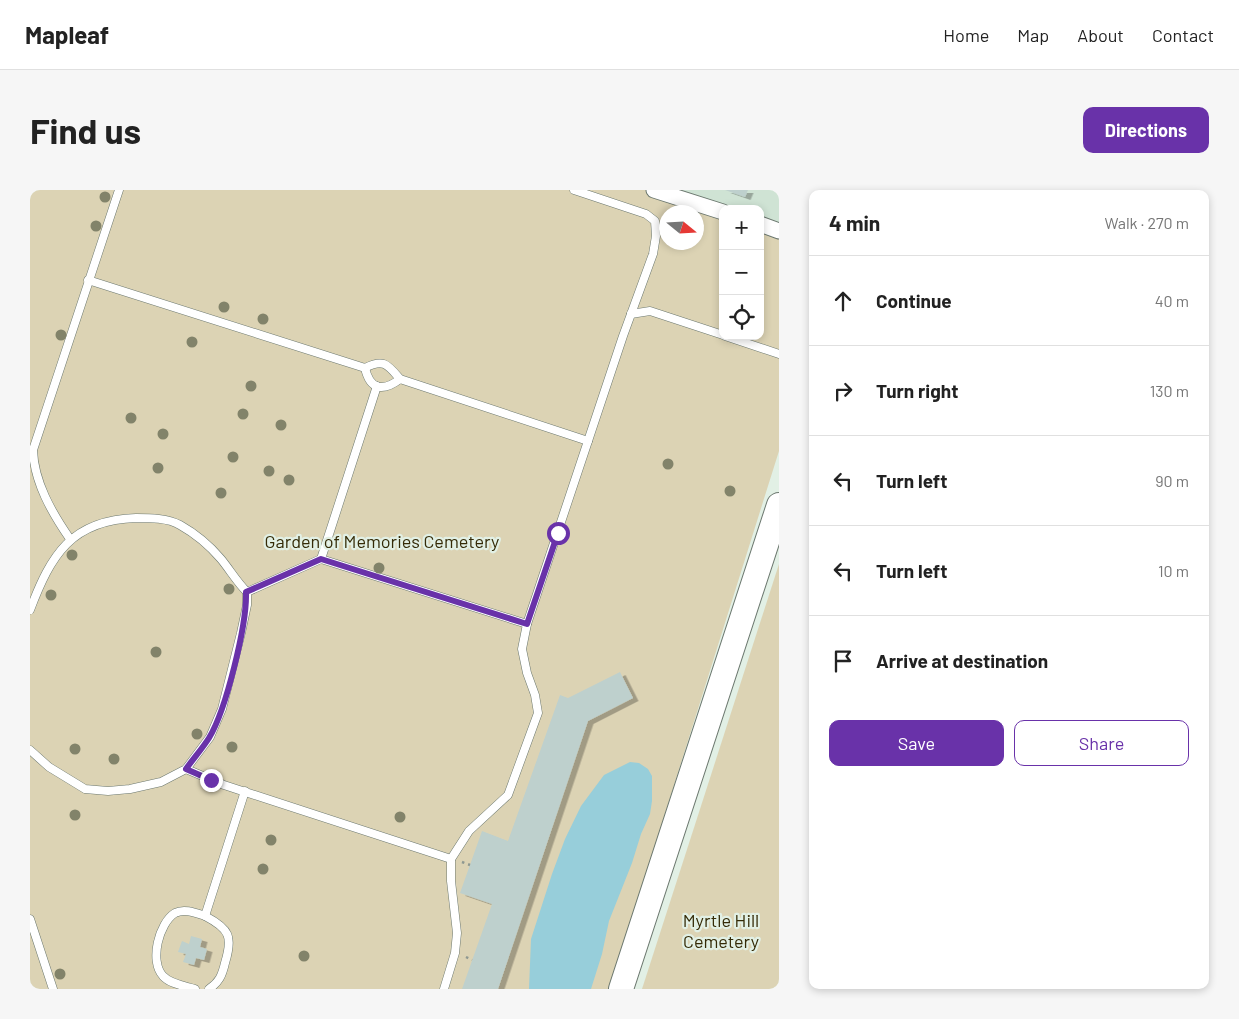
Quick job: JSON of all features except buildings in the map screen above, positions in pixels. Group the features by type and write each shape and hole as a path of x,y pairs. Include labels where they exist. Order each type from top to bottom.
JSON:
{"main road":[{"path":"621,989 779,505"}],"street":[{"path":"654,190 719,211"},
{"path":"764,225 779,230"}],"lane":[{"path":"70,539 42,492 33,464 33,450 118,190"},
{"path":"444,989 455,953 457,934 450,881 451,859 469,831 508,794 538,713 536,695 527,673 522,649 527,624 652,254 656,236 654,221 646,214 574,190"},
{"path":"88,280 364,368 382,364 390,366 400,379 588,441"},
{"path":"631,314 650,311 719,334"},
{"path":"736,340 779,354"},
{"path":"364,368 368,380 377,386 392,386 400,379"},
{"path":"321,559 377,386"},
{"path":"30,610 39,585 53,559 70,539 92,526 133,518 156,518 179,524 204,541 222,560 236,582 246,592 247,605 222,709 210,737 186,769 161,782 130,790 85,789 49,767 30,750"},
{"path":"246,592 321,559 527,624"},
{"path":"186,769 245,791 451,859"},
{"path":"205,916 245,791"},
{"path":"195,989 180,987 163,976 156,965 156,952 165,922 176,912 190,911 205,916 220,924 228,935 230,946 218,983 209,989"},
{"path":"30,919 53,989"}],"shaded area":[{"path":"654,190 779,190 779,231 764,225 764,205 719,205 719,208"}],"green space":[{"name":"Garden of Memories Cemetery","path":"30,190 654,190 701,205 659,205 659,250 704,250 704,206 719,211 719,340 764,340 764,225 779,231 779,451 610,989 30,989"},
{"name":"Myrtle Hill Cemetery","path":"779,564 779,989 642,989"}],"water":[{"path":"630,762 639,763 648,769 652,776 650,814 609,921 602,954 591,989 529,989 531,939 565,839 581,806 604,775"}],"route":[{"path":"211,780 186,769 210,737 222,709 232,675 247,605 246,592 321,559 527,624 558,533"}]}
